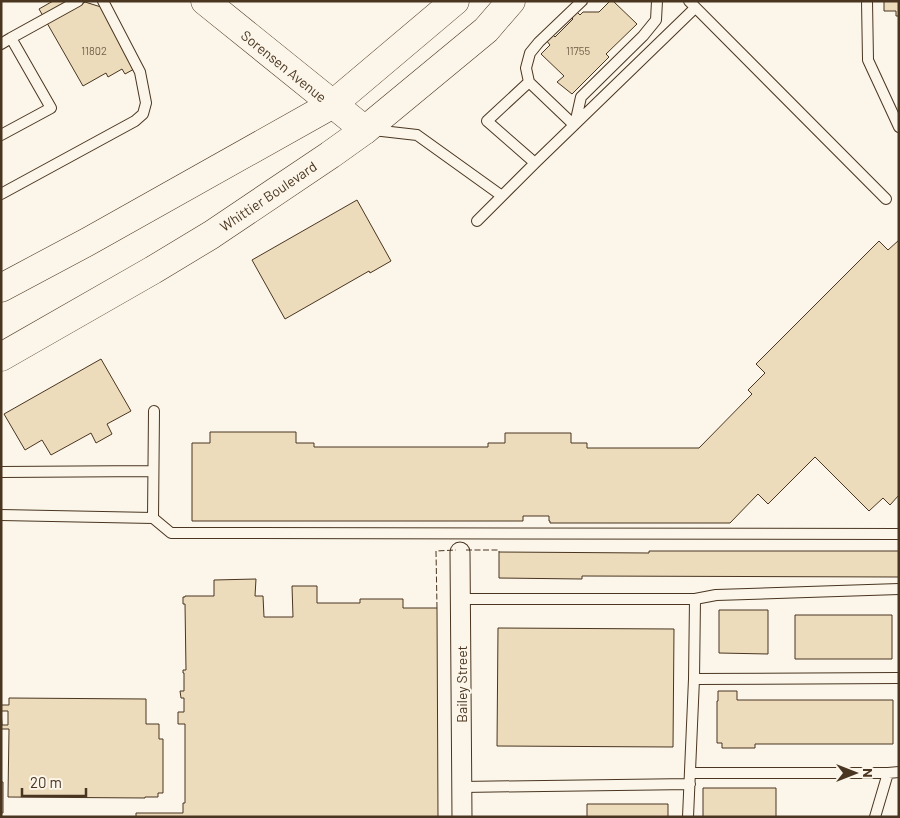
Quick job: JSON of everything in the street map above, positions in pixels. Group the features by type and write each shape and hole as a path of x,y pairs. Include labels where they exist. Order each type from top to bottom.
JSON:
{"main road":[{"name":"Sorensen Avenue","path":"204,1 364,130"},
{"path":"1,288 89,241 333,104 455,1"},
{"name":"Whittier Boulevard","path":"1,357 211,235 330,155 364,130 486,30 511,1"}],"street":[{"name":"Bailey Street","path":"460,552 462,817"}],"lane":[{"path":"1,44 78,1"},
{"path":"1,194 135,121 143,114 146,103 140,72 102,1"},
{"path":"574,125 529,82 526,68 530,53 539,42 582,1"},
{"path":"574,125 581,98 643,36 656,20 657,1"},
{"path":"867,1 868,60 899,127"},
{"path":"477,221 692,4 886,199"},
{"path":"1,135 51,108 11,38"},
{"path":"529,82 487,121 535,163"},
{"path":"364,130 416,135 502,196"},
{"path":"153,518 154,411"},
{"path":"1,472 153,471"},
{"path":"1,515 153,518 171,533 899,534"},
{"path":"461,600 695,599 716,595 899,589"},
{"path":"688,817 694,679 695,599"},
{"path":"694,679 899,678"},
{"path":"690,773 899,772"},
{"path":"875,817 888,773"},
{"path":"462,787 690,784"}],"building":[{"path":"53,1 85,2 47,23 39,9"},
{"path":"610,1 613,1 637,24 606,54 609,57 572,94 557,82 564,76 541,54 550,45 546,40 552,34 555,37 573,19 570,16 576,11 580,15 583,12 599,12"},
{"path":"884,1 899,1 899,16 896,16 896,11 884,11"},
{"path":"85,2 101,7 136,68 125,74 122,69 108,77 106,73 83,86 47,23"},
{"path":"357,200 391,261 370,273 369,271 285,319 252,260"},
{"path":"899,240 899,495 890,505 883,498 869,511 815,457 768,504 758,494 730,523 550,523 549,516 523,516 523,521 192,521 192,443 210,443 210,432 296,432 296,443 314,443 314,447 488,447 488,443 505,443 505,433 571,433 571,443 587,443 587,448 699,448 752,394 748,390 765,373 756,364 879,241 888,250"},
{"path":"101,359 131,411 107,424 112,434 96,443 91,433 51,455 42,440 25,450 4,414"},
{"path":"649,551 899,551 899,577 582,576 582,579 499,578 499,552 649,553"},
{"path":"256,579 255,596 263,596 264,617 293,617 292,586 317,586 317,603 360,603 360,599 403,599 403,608 437,608 438,817 136,817 136,813 183,813 183,803 185,803 185,724 178,724 178,712 184,712 184,698 181,698 180,691 184,691 183,670 186,670 185,604 183,604 183,597 214,596 214,580"},
{"path":"719,610 768,610 768,654 719,653"},
{"path":"795,615 892,615 892,659 795,659"},
{"path":"498,628 674,629 673,747 497,746"},
{"path":"718,691 737,691 737,700 893,700 893,744 755,744 755,748 722,748 722,743 717,743"},
{"path":"9,698 146,699 146,724 159,724 159,739 163,739 163,793 158,793 158,797 145,798 8,797 9,729 1,729 1,711 1,705 9,705","holes":["1,711 8,711 8,725 2,725"]},
{"path":"1,782 3,782 3,813 1,813"},
{"path":"703,788 776,788 776,817 703,817"},
{"path":"587,804 668,804 668,817 587,817"}],"fence":[{"path":"437,608 436,551 456,550"},
{"path":"466,550 499,550 499,552"}]}
